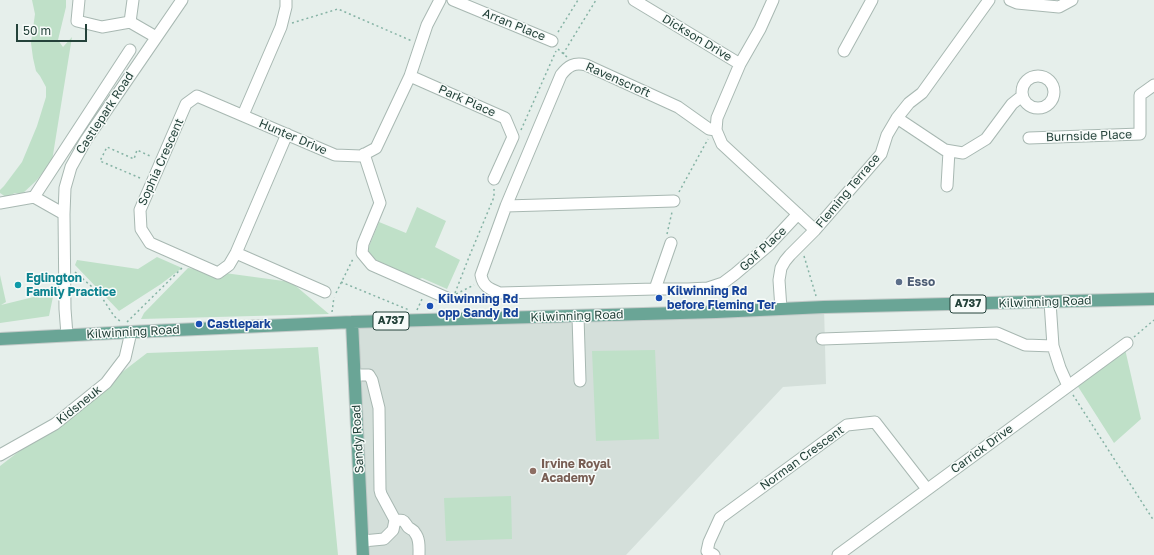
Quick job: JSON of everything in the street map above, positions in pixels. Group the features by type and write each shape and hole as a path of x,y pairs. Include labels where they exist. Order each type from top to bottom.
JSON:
{"main road":[{"name":"Kilwinning Road","path":"0,339 67,335 129,327 578,316 1154,298"},
{"name":"Sandy Road","path":"352,322 363,555"}],"street":[{"path":"78,0 76,21 102,27 130,22 156,37"},
{"path":"130,22 133,0"},
{"name":"Castlepark Road","path":"67,335 65,309 64,214 65,188 71,167 86,140 182,0"},
{"path":"243,115 281,27 286,7 286,0"},
{"path":"440,0 427,25 410,76 376,148 364,154 380,203 363,244 362,253 372,265 447,298"},
{"name":"Arran Place","path":"453,0 552,40"},
{"name":"Dickson Drive","path":"634,0 740,64"},
{"path":"773,0 760,29 740,64 717,118 716,130 722,144 815,230"},
{"path":"844,51 872,0"},
{"name":"Fleming Terrace","path":"782,309 779,280 785,261 815,230 881,154 887,135 896,118 908,103 922,93 989,0"},
{"path":"1010,0 1017,3 1059,7 1072,0"},
{"path":"34,197 130,50"},
{"name":"Ravenscroft","path":"482,281 481,275 506,206 561,75 566,69 574,64 586,65 678,107 709,129 716,130"},
{"name":"Park Place","path":"410,76 505,118 513,137"},
{"name":"Burnside Place","path":"1029,138 1140,134 1140,95 1154,85"},
{"name":"Sophia Crescent","path":"243,115 197,96 186,104 140,210 141,229 150,243 218,273 229,265 236,253 287,134"},
{"path":"896,118 944,150 963,153 986,139 1012,104 1022,96"},
{"name":"Hunter Drive","path":"243,115 335,155 361,156 364,154"},
{"path":"494,180 513,137"},
{"path":"946,186 949,151"},
{"path":"0,203 34,197 64,214"},
{"path":"506,206 674,201"},
{"name":"Golf Place","path":"654,289 708,288 723,283 769,245 798,214"},
{"path":"482,281 486,286 500,293 654,289 671,243"},
{"path":"236,253 330,294"},
{"path":"1050,302 1053,346 1068,386"},
{"path":"578,316 580,381"},
{"name":"Kidsneuk","path":"0,455 56,424 106,383 125,358 129,327"},
{"path":"822,339 997,333 1025,345 1053,346"},
{"name":"Carrick Drive","path":"838,555 1127,343"},
{"path":"355,376 369,375 372,380 379,408 380,490 395,520 392,530 384,538 362,541"},
{"name":"Norman Crescent","path":"714,555 708,551 709,542 720,518 847,425 875,422 927,489"},
{"path":"395,520 402,520 415,532 419,542 419,555"}],"path":[{"path":"552,40 578,0"},
{"path":"563,54 596,0"},
{"path":"281,27 338,9 421,44"},
{"path":"513,137 520,132 557,47 574,64"},
{"path":"671,243 667,237 674,201 707,140 716,130"},
{"path":"140,178 100,162 107,147 134,159 137,150 150,156"},
{"path":"482,281 454,295 494,198 494,180"},
{"path":"800,244 820,308"},
{"path":"331,316 330,294 341,282 354,257 362,253"},
{"path":"129,327 189,261"},
{"path":"72,268 99,293 114,316 122,323"},
{"path":"341,282 411,310"},
{"path":"417,310 426,289"},
{"path":"1127,343 1154,320"},
{"path":"1068,386 1154,521"}],"shaded area":[{"name":"Irvine Royal Academy","path":"824,307 826,384 783,387 626,555 366,555 352,322"}],"green space":[{"path":"32,0 66,0 66,7 58,40 63,47 72,37 52,161 36,181 22,194 15,193 6,197 0,193 0,190 22,162 37,126 46,97 46,87 36,71 33,58 31,43 35,14"},
{"path":"417,207 446,221 435,247 460,260 447,289 422,278 417,280 370,257 368,249 379,222 406,233"},
{"path":"157,257 182,268 161,284 119,311 75,265 77,260 138,269"},
{"path":"188,268 291,282 329,314 141,319 144,313"},
{"path":"0,275 6,302 1,305 54,292 49,316 0,323"},
{"path":"318,347 338,555 0,555 0,466 147,353"},
{"path":"1125,349 1141,419 1114,443 1077,385"},
{"path":"655,350 659,439 596,441 592,351"},
{"path":"511,496 512,539 446,541 444,498"}],"place":[{"name":"Esso","path":"899,282"},
{"name":"Eglington Family Practice","path":"18,285"},
{"name":"Kilwinning Rd before Fleming Ter","path":"659,298"},
{"name":"Kilwinning Rd opp Sandy Rd","path":"430,306"},
{"name":"Castlepark","path":"199,324"},
{"name":"Irvine Royal Academy","path":"533,471"}]}
